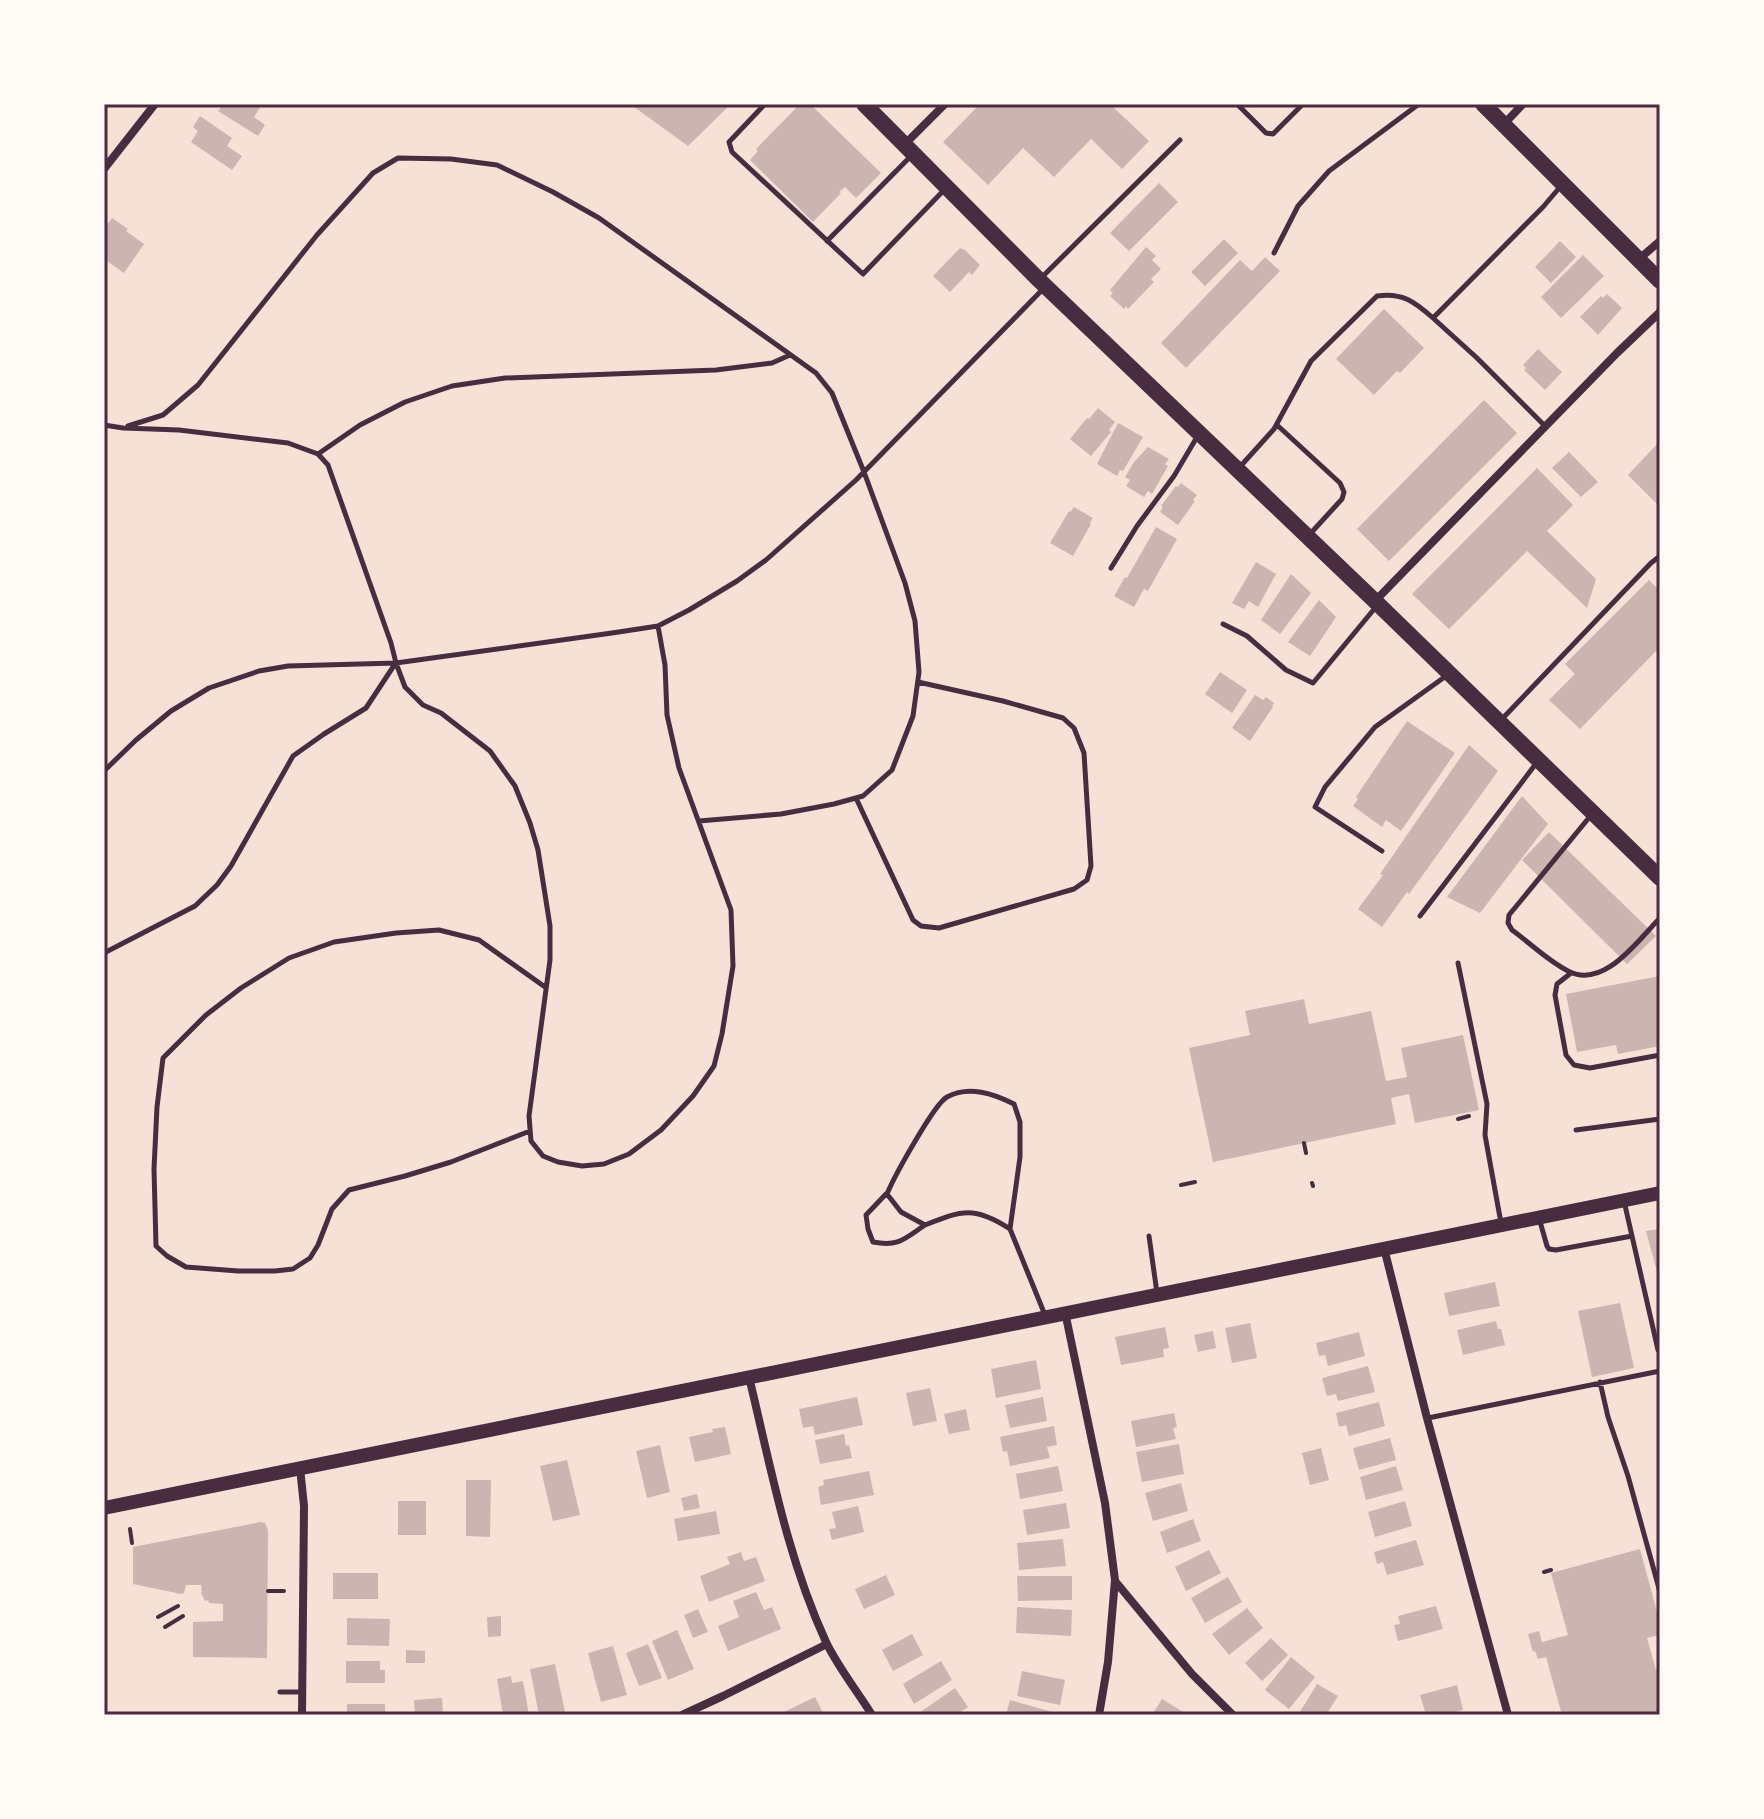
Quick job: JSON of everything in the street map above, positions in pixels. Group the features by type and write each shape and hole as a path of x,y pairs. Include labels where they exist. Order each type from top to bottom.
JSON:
{"main road":[{"path":"864,104 1043,283 1660,878"},
{"path":"1483,104 1660,281"},
{"path":"104,1508 1660,1193"}],"street":[{"path":"104,169 155,104"},
{"path":"908,150 945,104"},
{"path":"1504,125 1523,104"},
{"path":"1639,259 1660,241"},
{"path":"1377,602 1660,312"},
{"path":"1383,1248 1508,1715"},
{"path":"1065,1312 1105,1503 1115,1580 1108,1662 1099,1715"},
{"path":"749,1377 774,1491 791,1549 827,1644 872,1715"},
{"path":"300,1468 304,1506 302,1715"},
{"path":"1115,1580 1192,1674 1233,1715"},
{"path":"682,1715 827,1644"}],"lane":[{"path":"765,104 729,142 732,152 863,274 946,188"},
{"path":"1237,104 1266,133 1273,134 1303,104"},
{"path":"1274,253 1298,206 1329,171 1419,104"},
{"path":"104,771 171,711 192,697 233,678 288,666 396,663 658,626 689,610 766,560 864,472 1180,140"},
{"path":"827,241 908,150"},
{"path":"123,428 163,415 198,385 317,235 373,173 398,158 451,159 497,165 599,218 816,373 832,393 905,583 915,621 919,672 913,716 892,770 863,796 856,798 781,814 699,821"},
{"path":"1433,318 1563,183"},
{"path":"1237,469 1277,425 1311,361 1377,296 1387,294 1414,301 1546,426"},
{"path":"318,454 371,419 405,402 452,386 505,378 716,370 772,363 790,355"},
{"path":"104,425 288,443 318,454 328,465 405,687 423,705 441,713 490,751 515,786 530,823 538,850 550,926 550,960 529,1116 531,1141 543,1156 582,1166 604,1164 629,1154 661,1130 693,1096 714,1066 733,966 731,910 674,749 667,715 665,665 658,626"},
{"path":"1277,425 1340,483 1344,492 1342,499 1308,536"},
{"path":"1111,568 1174,476 1199,433"},
{"path":"1500,722 1660,556"},
{"path":"1223,624 1247,636 1286,670 1313,683 1377,602"},
{"path":"104,953 195,906 217,885 231,866 293,756 366,708 396,663"},
{"path":"1382,851 1315,807 1325,787 1375,727 1450,674"},
{"path":"856,798 913,920 921,926 939,928 1074,889 1087,880 1091,866 1084,753 1074,728 1063,718 918,682"},
{"path":"1420,916 1539,760"},
{"path":"1593,813 1509,915 1508,923 1512,930 1571,973 1585,976 1607,970 1660,918"},
{"path":"530,1131 451,1162 349,1190 332,1209 310,1258 293,1269 238,1271 186,1267 156,1246 154,1169 163,1058 206,1015 241,988 289,958 334,942 439,930 479,940 545,987"},
{"path":"1458,963 1487,1104 1485,1135 1502,1224"},
{"path":"1571,973 1557,984 1555,995 1566,1055 1574,1065 1590,1068 1660,1055"},
{"path":"1010,1229 990,1216 971,1212 952,1214 888,1245 873,1242 866,1215 887,1194 923,1128 945,1098 969,1091 995,1094 1014,1104 1020,1122 1020,1157 1010,1229 1045,1316"},
{"path":"1576,1130 1660,1119"},
{"path":"887,1194 901,1212 925,1225"},
{"path":"1624,1200 1658,1350"},
{"path":"1539,1217 1549,1249 1632,1236"},
{"path":"1149,1236 1157,1294"},
{"path":"1427,1418 1660,1371"},
{"path":"1600,1382 1660,1592"},
{"path":"280,1692 302,1692"}],"path":[{"path":"1458,1119 1469,1116"},
{"path":"1304,1143 1306,1153"},
{"path":"1181,1185 1195,1182"},
{"path":"130,1529 132,1543"},
{"path":"1544,1572 1551,1570"},
{"path":"268,1591 284,1591"},
{"path":"158,1617 178,1606"},
{"path":"165,1627 183,1616"}],"building":[{"path":"223,104 261,106 254,117 265,125 258,136 218,111"},
{"path":"630,104 731,104 688,146"},
{"path":"800,104 810,104 881,173 856,198 845,187 813,222 750,160 758,151 756,149"},
{"path":"980,104 1110,104 1149,141 1122,169 1091,139 1054,177 1023,148 988,185 943,142"},
{"path":"200,116 232,138 227,146 242,156 232,170 191,142 198,131 193,127"},
{"path":"1159,183 1178,202 1129,251 1110,233"},
{"path":"112,218 144,244 124,273 104,259 104,229"},
{"path":"1224,239 1238,253 1205,286 1191,272"},
{"path":"1560,241 1576,257 1551,283 1535,267"},
{"path":"1146,247 1156,256 1152,260 1161,269 1151,279 1154,282 1128,309 1126,306 1124,309 1110,296 1113,293 1110,290"},
{"path":"960,248 980,265 950,292 933,276"},
{"path":"1583,255 1604,276 1561,318 1541,297"},
{"path":"1265,257 1280,271 1186,368 1161,343 1240,260 1252,271"},
{"path":"1607,294 1622,308 1598,335 1580,317"},
{"path":"1384,309 1424,348 1374,395 1336,359"},
{"path":"1538,349 1562,372 1545,390 1524,370 1523,365"},
{"path":"1484,400 1517,433 1389,561 1357,529"},
{"path":"1098,408 1115,422 1109,430 1111,432 1091,456 1070,439"},
{"path":"1118,423 1143,437 1117,476 1097,464"},
{"path":"1660,441 1660,507 1628,475"},
{"path":"1148,447 1169,459 1152,494 1148,491 1144,497 1126,486 1130,480 1125,477"},
{"path":"1569,452 1598,482 1581,497 1552,468"},
{"path":"1537,468 1573,505 1547,531 1596,579 1587,608 1527,551 1449,629 1412,594"},
{"path":"1181,483 1197,495 1178,525 1160,512 1161,506"},
{"path":"1074,507 1093,518 1073,556 1050,543"},
{"path":"1156,527 1177,539 1148,591 1144,589 1134,607 1114,596"},
{"path":"1256,562 1276,574 1258,607 1249,601 1244,609 1232,603"},
{"path":"1291,574 1311,593 1280,634 1261,620"},
{"path":"1649,580 1660,591 1660,647 1580,729 1549,700 1575,674 1565,664"},
{"path":"1319,600 1336,617 1310,656 1288,642"},
{"path":"1220,672 1247,690 1232,713 1205,694"},
{"path":"1255,695 1263,700 1266,697 1274,703 1250,741 1232,728"},
{"path":"1407,721 1455,753 1401,831 1386,820 1382,827 1353,806"},
{"path":"1469,745 1498,771 1382,927 1358,909"},
{"path":"1522,796 1548,824 1480,913 1447,897"},
{"path":"1549,832 1656,936 1627,964 1522,860"},
{"path":"1660,976 1660,1046 1618,1054 1616,1045 1577,1052 1566,994"},
{"path":"1304,999 1309,1024 1371,1011 1386,1081 1407,1077 1401,1048 1463,1035 1479,1110 1415,1123 1409,1094 1391,1098 1396,1124 1213,1162 1189,1048 1250,1035 1245,1011"},
{"path":"1660,1229 1660,1278 1659,1279 1646,1231"},
{"path":"1495,1282 1500,1306 1449,1316 1444,1293"},
{"path":"1620,1303 1634,1368 1592,1377 1578,1311"},
{"path":"1496,1321 1505,1345 1463,1355 1457,1330"},
{"path":"1250,1323 1257,1358 1232,1363 1225,1328"},
{"path":"1165,1327 1169,1348 1163,1349 1164,1357 1121,1365 1115,1337"},
{"path":"1213,1331 1216,1348 1198,1352 1194,1335"},
{"path":"1359,1332 1365,1356 1328,1366 1325,1355 1319,1356 1316,1343"},
{"path":"1036,1360 1041,1389 996,1398 991,1369"},
{"path":"1368,1366 1375,1392 1338,1401 1336,1394 1327,1396 1322,1378"},
{"path":"930,1388 937,1421 913,1426 906,1393"},
{"path":"857,1397 863,1425 815,1435 813,1426 803,1428 799,1409"},
{"path":"1043,1397 1047,1421 1010,1428 1005,1405"},
{"path":"1379,1402 1385,1426 1349,1436 1346,1425 1339,1427 1336,1413"},
{"path":"966,1409 970,1430 949,1434 944,1414"},
{"path":"1174,1413 1176,1439 1136,1447 1131,1421"},
{"path":"1054,1426 1057,1445 1047,1447 1050,1458 1010,1466 1000,1437"},
{"path":"725,1427 731,1454 695,1462 689,1437"},
{"path":"844,1434 852,1458 820,1464 815,1440"},
{"path":"1390,1438 1396,1460 1359,1470 1353,1448"},
{"path":"1179,1444 1184,1474 1142,1482 1136,1452"},
{"path":"660,1445 670,1492 647,1498 636,1451"},
{"path":"1321,1448 1329,1480 1310,1485 1302,1453"},
{"path":"567,1460 580,1515 553,1521 540,1466"},
{"path":"1058,1466 1063,1491 1020,1499 1016,1474"},
{"path":"1396,1466 1403,1490 1366,1500 1360,1477"},
{"path":"869,1471 874,1495 821,1505 818,1487 824,1485 823,1480"},
{"path":"466,1480 491,1480 490,1537 466,1536"},
{"path":"1181,1483 1188,1511 1153,1521 1145,1493"},
{"path":"697,1494 700,1508 684,1511 681,1498"},
{"path":"398,1501 426,1501 426,1535 398,1535"},
{"path":"1405,1501 1412,1526 1375,1537 1368,1512"},
{"path":"1066,1503 1070,1528 1027,1535 1023,1510"},
{"path":"858,1506 864,1532 832,1540 829,1529 836,1528 832,1512"},
{"path":"716,1511 720,1534 678,1541 674,1519"},
{"path":"1193,1519 1201,1541 1167,1553 1160,1532"},
{"path":"261,1522 268,1530 267,1658 193,1657 193,1622 223,1621 223,1604 205,1601 201,1585 186,1585 181,1594 133,1584 133,1547"},
{"path":"1063,1539 1066,1566 1019,1570 1017,1543"},
{"path":"1416,1540 1424,1565 1387,1575 1383,1562 1377,1564 1374,1552"},
{"path":"1640,1549 1660,1623 1660,1635 1647,1638 1656,1670 1660,1669 1660,1715 1562,1715 1546,1657 1538,1659 1528,1634 1539,1631 1542,1642 1568,1635 1551,1573"},
{"path":"1209,1550 1221,1573 1186,1591 1175,1567"},
{"path":"741,1552 744,1561 756,1557 765,1581 709,1602 700,1576 730,1564 727,1557"},
{"path":"333,1573 378,1573 378,1599 333,1599"},
{"path":"886,1575 895,1595 864,1609 855,1589"},
{"path":"1017,1576 1072,1576 1072,1600 1018,1601"},
{"path":"1228,1577 1242,1602 1205,1623 1191,1598"},
{"path":"756,1592 764,1610 772,1607 781,1629 728,1651 718,1626 739,1617 733,1601"},
{"path":"1436,1606 1443,1629 1398,1641 1394,1625 1400,1624 1398,1616"},
{"path":"1017,1607 1072,1610 1071,1636 1016,1633"},
{"path":"1247,1608 1263,1628 1229,1655 1212,1634"},
{"path":"698,1609 708,1632 693,1638 684,1615"},
{"path":"501,1616 501,1636 488,1637 487,1617"},
{"path":"347,1618 390,1619 389,1646 347,1645"},
{"path":"677,1630 694,1669 668,1680 652,1641"},
{"path":"912,1634 923,1655 893,1671 882,1650"},
{"path":"1271,1638 1288,1655 1262,1681 1245,1663"},
{"path":"648,1644 662,1678 639,1686 626,1653"},
{"path":"613,1646 627,1695 601,1702 588,1653"},
{"path":"406,1650 425,1651 425,1663 406,1663"},
{"path":"1291,1657 1315,1677 1289,1709 1265,1690"},
{"path":"346,1661 380,1661 380,1670 385,1670 385,1683 346,1683"},
{"path":"941,1661 952,1680 914,1704 903,1684"},
{"path":"555,1664 565,1712 539,1715 530,1669"},
{"path":"1022,1671 1065,1680 1060,1705 1017,1696"},
{"path":"511,1676 512,1683 523,1681 529,1715 503,1715 497,1679"},
{"path":"1317,1684 1338,1696 1326,1715 1298,1715"},
{"path":"1457,1685 1463,1710 1444,1715 1426,1715 1420,1695"},
{"path":"955,1688 968,1707 956,1715 916,1715"},
{"path":"815,1697 824,1715 778,1715"},
{"path":"442,1698 443,1715 415,1715 414,1700"},
{"path":"1162,1699 1188,1715 1152,1715"},
{"path":"1010,1700 1059,1714 1059,1715 1006,1715"},
{"path":"347,1704 385,1704 385,1715 347,1715"}]}
